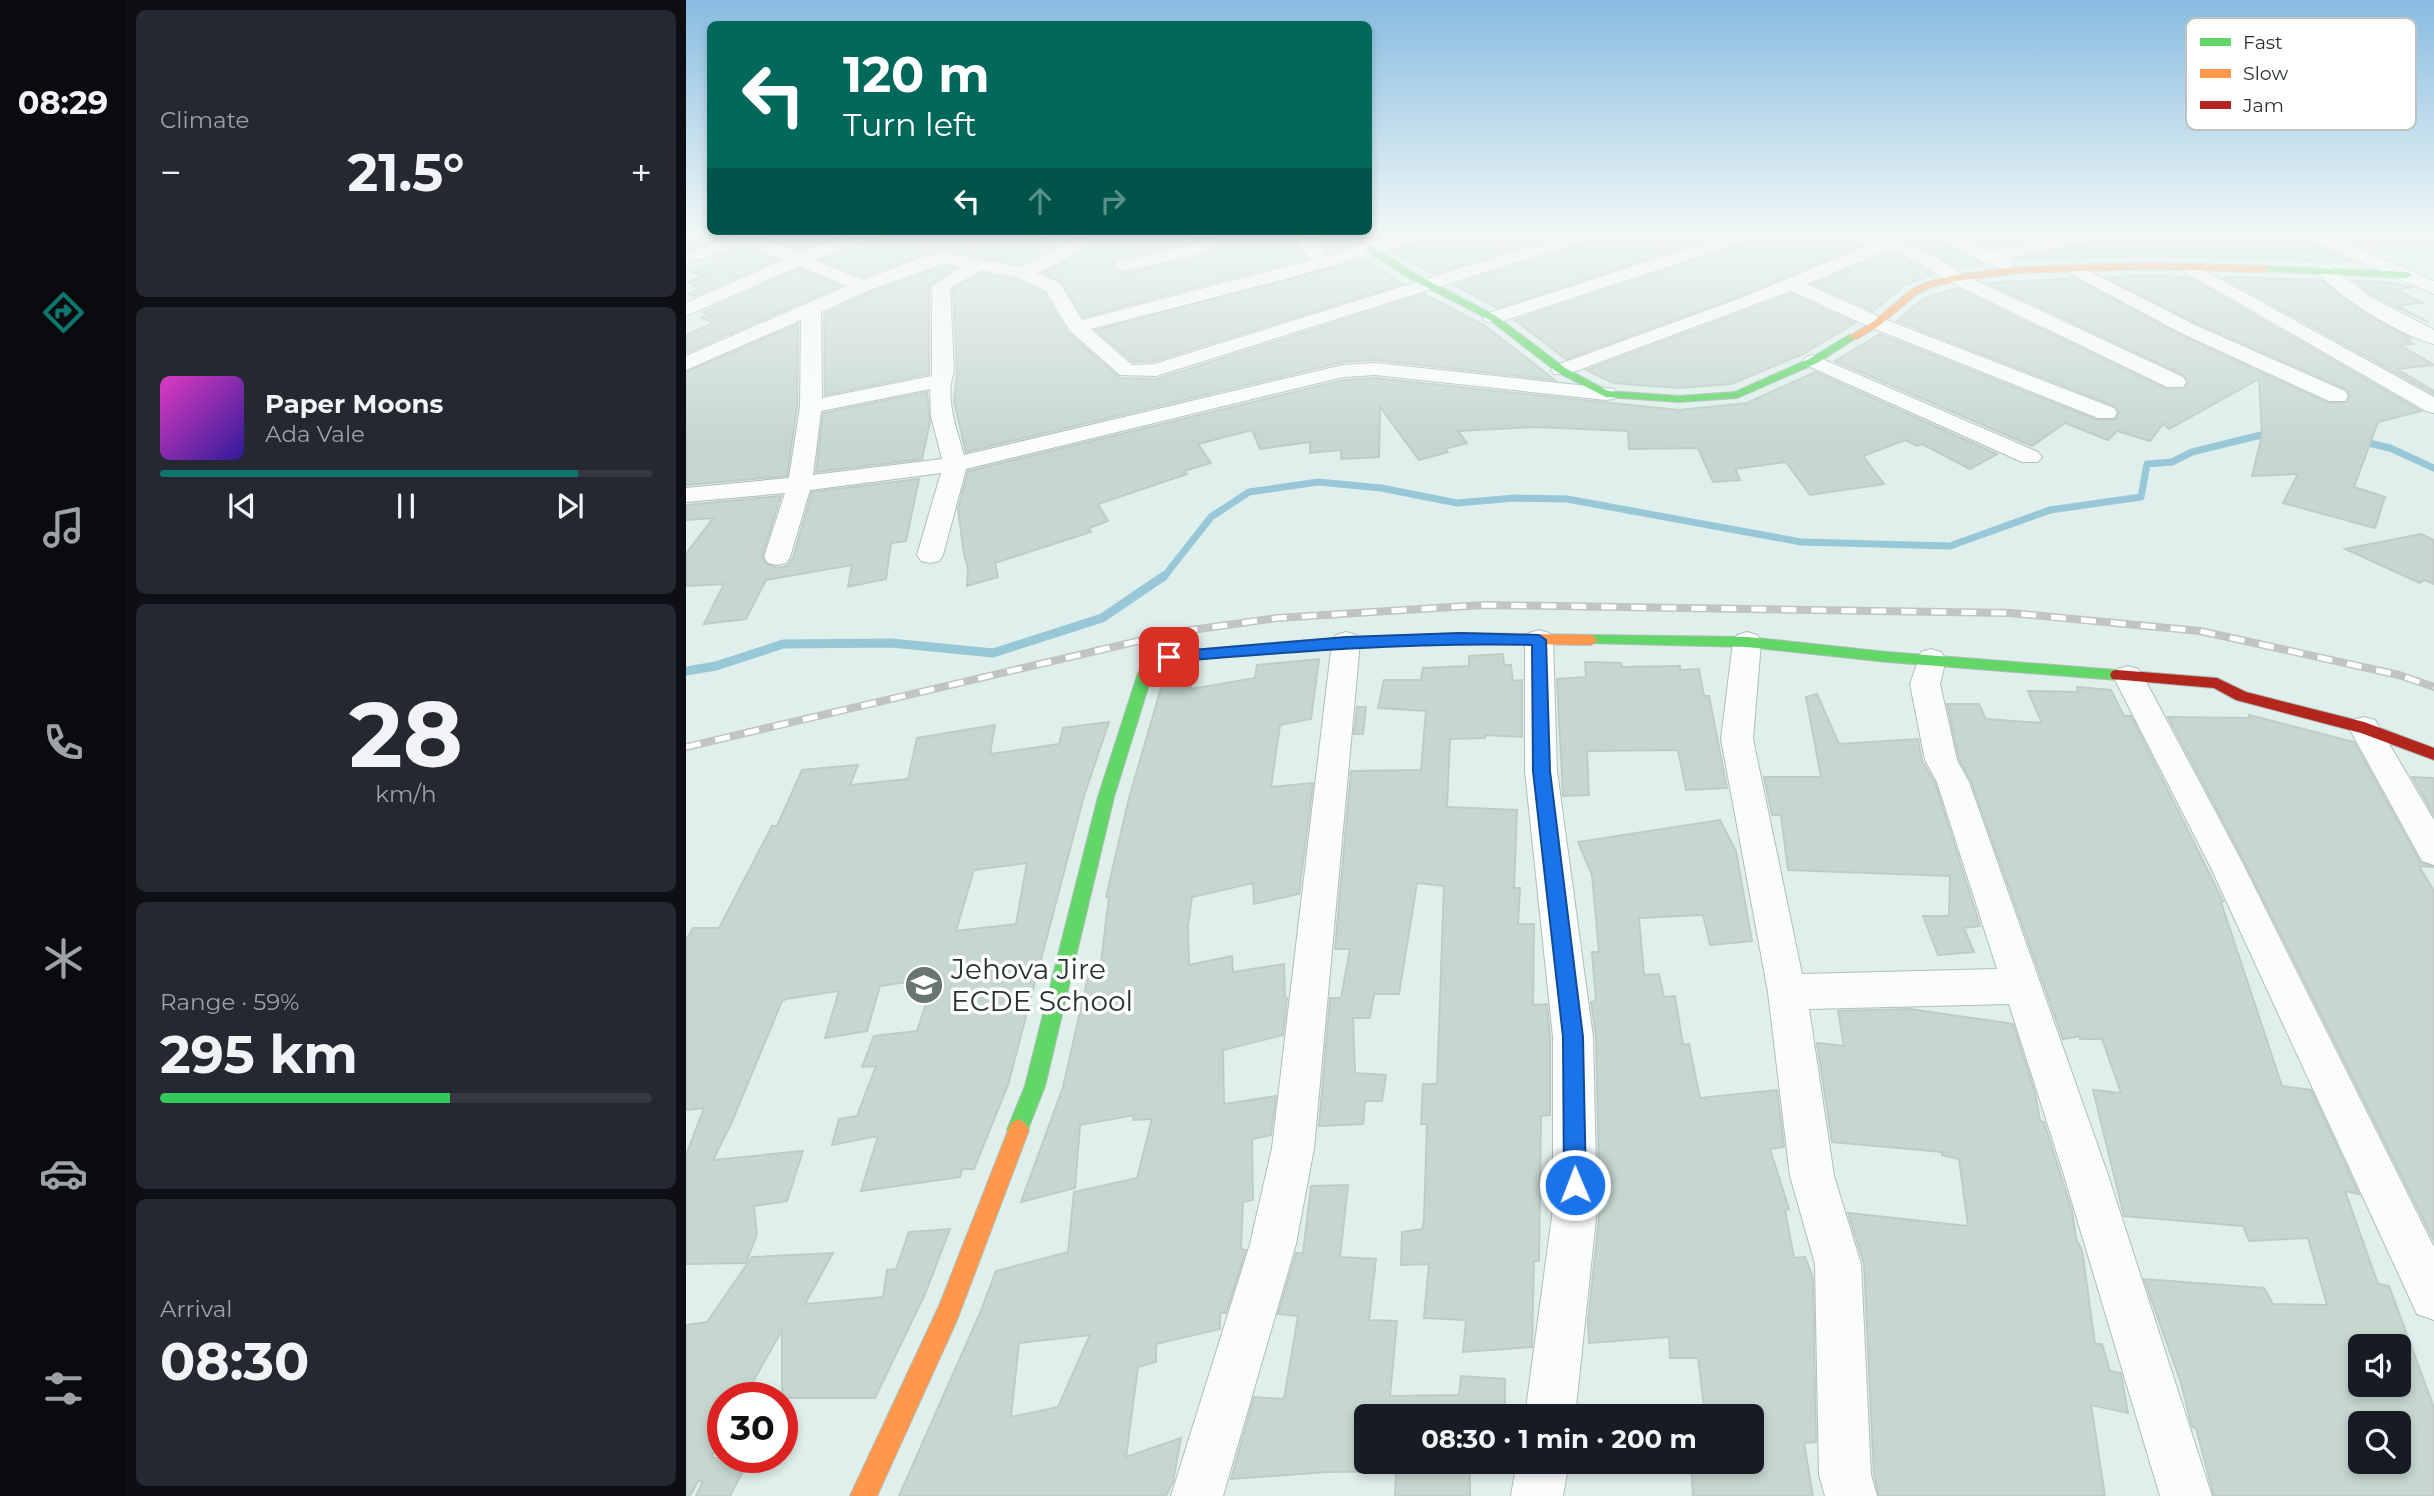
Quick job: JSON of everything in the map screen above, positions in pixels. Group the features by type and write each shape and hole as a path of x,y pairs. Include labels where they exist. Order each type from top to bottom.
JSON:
{"street":[{"path":"686,310 705,302"},
{"path":"686,365 830,302"},
{"path":"930,555 955,464 942,416 940,381 944,372 940,302"},
{"path":"1062,302 1077,327 1127,370 1156,370 1371,302"},
{"path":"1077,327 1172,302"},
{"path":"1462,302 1493,318 1561,370 1606,394"},
{"path":"1493,318 1538,302"},
{"path":"1561,370 1748,302"},
{"path":"1831,302 1877,323 2106,413"},
{"path":"686,495 800,484 955,464 1343,371 1375,369 1606,394 1679,399 1737,395 1813,361 1877,323 1902,302"},
{"path":"2006,302 2175,382"},
{"path":"2137,302 2188,329 2337,396"},
{"path":"2250,302 2434,406"},
{"path":"2363,302 2434,338"},
{"path":"777,556 800,484 811,407 811,311"},
{"path":"1813,361 2030,457"},
{"path":"811,407 904,386 940,381"},
{"path":"863,1496 949,1312 1035,1086 1106,797 1145,673 1154,662 1169,657 1346,642 1460,638 1747,642 1887,657 2217,683 2241,696 2364,728 2434,754"},
{"path":"1539,640 1541,771 1573,1037 1575,1196 1551,1404"},
{"path":"1197,1496 1273,1244 1293,1148 1346,642"},
{"path":"1747,642 1737,739 1787,992 1812,1176 1838,1264 1845,1475 1851,1496"},
{"path":"1931,659 1925,684 1941,760 1953,782 2085,1172 2186,1496"},
{"path":"2129,676 2227,866 2434,1297"},
{"path":"2364,728 2434,851"},
{"path":"1787,992 2020,986"},
{"path":"1537,1496 1541,1474"}],"building":[{"path":"726,302 804,302 686,353 686,335 714,323 701,318 710,315 703,312"},
{"path":"850,302 929,302 929,374 825,395 824,314"},
{"path":"954,302 1049,302 1068,333 1120,378 1157,379 1399,302 1439,302 1484,325 1555,380 1375,360 1343,362 966,452 954,402 957,372"},
{"path":"1074,302 1141,302 1083,317"},
{"path":"1203,302 1345,302 1154,361 1133,362 1096,330"},
{"path":"1485,302 1516,302 1497,308"},
{"path":"1570,302 1724,302 1566,359 1515,320"},
{"path":"1770,302 1808,302 1855,323 1803,354 1731,384 1679,388 1613,383 1586,370"},
{"path":"1853,302 1884,302 1873,311"},
{"path":"1920,302 1985,302 2166,389 2185,388 2188,381 2184,375 2028,302 2118,302 2180,335 2328,403 2347,402 2350,395 2346,389 2196,323 2155,302 2231,302 2421,411 2378,422 2354,487 2385,497 2375,528 2283,503 2298,474 2252,476 2262,435 2259,379 2169,429 2163,424 2150,441 2117,431 2108,440 2065,423 2032,446 1835,361 1880,334 2097,420 2116,419 2119,412 2115,406 1897,321"},
{"path":"2268,302 2350,302 2369,316 2412,339 2406,339 2414,344 2400,345 2434,365 2397,369 2434,391 2434,394"},
{"path":"2386,302 2420,302 2422,303 2398,306 2428,322"},
{"path":"798,324 797,407 787,476 686,485 686,372"},
{"path":"1815,372 1997,454 1970,469 1922,444 1917,446 1905,440 1863,456 1884,484 1810,495 1786,462 1735,469 1740,480 1713,482 1698,448 1629,449 1628,431 1535,427 1458,431 1467,443 1445,449 1448,452 1419,460 1380,407 1379,457 1341,459 1341,450 1310,453 1310,442 1260,449 1252,430 1198,444 1211,463 1184,471 1187,474 1098,504 1108,521 1089,528 1091,532 995,563 998,577 967,586 968,568 958,509 968,471 1343,380 1375,378 1679,410 1747,403"},
{"path":"927,392 930,422 922,459 816,472 823,413"},
{"path":"919,479 906,541 891,543 886,579 848,587 852,565 766,580 746,619 704,624 724,584 686,586 686,554 713,518 686,520 686,505 781,496 762,556 766,564 778,568 787,566 793,558 812,492"},
{"path":"2421,534 2434,540 2434,584 2424,580 2420,583 2345,549"},
{"path":"1503,654 1504,665 1511,665 1513,681 1522,680 1522,737 1485,735 1485,738 1450,739 1447,807 1517,810 1514,888 1520,888 1518,924 1534,924 1533,1005 1547,1004 1550,1037 1550,1115 1541,1116 1539,1261 1534,1261 1532,1347 1463,1352 1466,1320 1424,1318 1429,1264 1401,1265 1402,1232 1422,1229 1424,1220 1427,1124 1421,1124 1423,1084 1437,1084 1444,886 1417,883 1399,994 1374,994 1370,1018 1353,1018 1355,1073 1386,1075 1382,1101 1365,1101 1363,1124 1319,1126 1330,998 1341,998 1350,949 1335,949 1351,771 1421,770 1426,711 1378,708 1384,680 1421,680 1423,668 1469,666 1469,656"},
{"path":"1319,659 1311,719 1280,725 1271,787 1313,783 1299,894 1254,904 1253,883 1192,897 1188,926 1189,965 1232,956 1233,972 1284,964 1287,998 1283,1035 1223,1050 1224,1104 1276,1096 1271,1135 1252,1139 1253,1200 1243,1202 1241,1249 1246,1250 1226,1313 1220,1313 1220,1329 1156,1344 1156,1362 1138,1367 1126,1457 1181,1438 1173,1482 1166,1496 899,1496 996,1271 1068,1252 1074,1192 1137,1178 1152,1119 1133,1120 1134,1115 1080,1125 1075,1188 1021,1202 1063,1087 1091,964 1101,962 1109,897 1106,897 1129,798 1164,678 1192,674 1191,689 1255,678 1257,665","holes":["1090,1335 1058,1407 1011,1417 1019,1343"]},
{"path":"1585,662 1621,663 1622,667 1680,666 1680,670 1699,669 1704,696 1709,696 1727,788 1686,790 1678,750 1587,751 1589,795 1563,796 1557,679 1586,677"},
{"path":"2077,687 2111,690 2124,716 2131,716 2223,901 2221,902 2282,1086 2311,1090 2359,1194 2345,1191 2378,1284 2389,1286 2407,1334 2348,1334 2348,1397 2411,1397 2411,1346 2434,1408 2434,1496 2214,1496 2196,1428 2192,1427 2181,1383 2144,1279 2264,1288 2273,1304 2327,1305 2308,1238 2249,1241 2243,1226 2124,1216 2093,1090 2121,1093 2102,1039 2080,1039 2080,1036 2063,1039 1971,781 1959,759 1947,704 1979,704 1986,719 2042,723 2028,691 2078,692"},
{"path":"1817,694 1839,744 1918,739 1922,761 1935,783 1980,926 1964,928 1974,952 1938,955 1923,916 1949,916 1950,876 1788,870 1781,815 1772,815 1764,777 1821,777 1806,697"},
{"path":"1357,707 1366,707 1363,734 1354,734"},
{"path":"2249,715 2354,742 2420,862 2434,867 2419,866 2434,891 2434,1241 2241,855 2168,717 2250,718"},
{"path":"1109,722 1084,796 1008,1085 974,1169 962,1169 960,1177 861,1191 878,1136 832,1145 839,1119 857,1116 876,1066 862,1067 874,1036 917,1031 934,978 880,986 867,1031 825,1038 839,991 786,999 782,1001 731,1124 713,1160 803,1151 787,1201 754,1206 757,1234 746,1263 686,1264 686,1155 704,1108 686,1110 686,940 693,928 719,928 772,826 777,826 802,770 858,765 850,785 908,779 917,738 995,725 990,754 1059,744 1063,728","holes":["1027,863 1016,924 956,931 974,870"]},
{"path":"2412,777 2434,778 2434,815"},
{"path":"1720,820 1736,851 1752,941 1710,945 1703,915 1639,918 1644,975 1659,974 1664,997 1675,996 1683,1045 1689,1044 1700,1098 1777,1090 1784,1147 1770,1149 1789,1209 1785,1210 1794,1258 1805,1257 1813,1278 1816,1442 1804,1443 1813,1496 1693,1496 1692,1474 1764,1474 1764,1404 1704,1404 1698,1358 1670,1358 1669,1337 1589,1343 1588,1321 1600,1209 1596,1037 1591,1002 1596,1001 1592,952 1599,952 1592,875 1578,842"},
{"path":"1910,1009 2013,1024 2035,1093 2040,1121 2044,1122 2072,1211 2076,1239 2082,1250 2095,1344 2102,1344 2110,1371 2121,1373 2128,1413 2091,1405 2105,1496 1879,1496 1874,1475 1864,1264 1848,1213 1968,1226 1959,1159 1942,1155 1942,1152 1832,1142 1817,1043 1844,1046 1838,1011"},
{"path":"1348,1185 1340,1257 1376,1259 1369,1320 1397,1321 1390,1396 1459,1395 1461,1376 1505,1379 1505,1404 1354,1404 1354,1472 1231,1479 1254,1397 1284,1399 1298,1316 1278,1314 1296,1253 1303,1253 1311,1186"},
{"path":"950,1229 925,1294 875,1398 798,1398 798,1382 782,1382 782,1330 753,1382 707,1382 707,1473 742,1473 730,1496 696,1496 703,1481 698,1481 690,1496 686,1496 686,1325 707,1322 752,1257 833,1253 805,1304 883,1297 887,1270 896,1269 909,1232"},
{"path":"1396,1474 1470,1474 1470,1496 1395,1496"}],"waterway":[{"path":"1163,578 1211,517 1249,492 1318,482 1381,488 1457,503 1515,498 1567,499 1801,542 1950,546 2050,510 2141,497 2147,464 2172,462 2192,452 2273,432"},
{"path":"2360,441 2390,448 2434,468"},
{"path":"686,671 716,666 783,644 891,643 993,653 1102,618 1164,576"}],"railway":[{"path":"686,747 1177,632 1277,618 1484,605 2010,613 2200,631 2399,675 2434,687"}],"traffic: fast":[{"path":"1462,302 1493,318 1561,370 1606,394 1679,399 1737,395 1813,361 1853,337"},
{"path":"1591,640 1747,642 1887,657 2117,675"},
{"path":"1018,1130 1035,1086 1106,797 1145,673 1154,662 1169,657 1297,646"}],"traffic: slow":[{"path":"1853,337 1877,323 1902,302"},
{"path":"1297,646 1459,638 1591,640"},
{"path":"863,1496 949,1312 1018,1130"}],"traffic: jam":[{"path":"2117,675 2217,683 2241,696 2364,728 2434,754"}],"place":[{"name":"Jehova Jire ECDE School","path":"924,985"}],"route":[{"path":"1169,657 1346,642 1460,638 1539,640 1541,771 1573,1037 1575,1185"}]}
